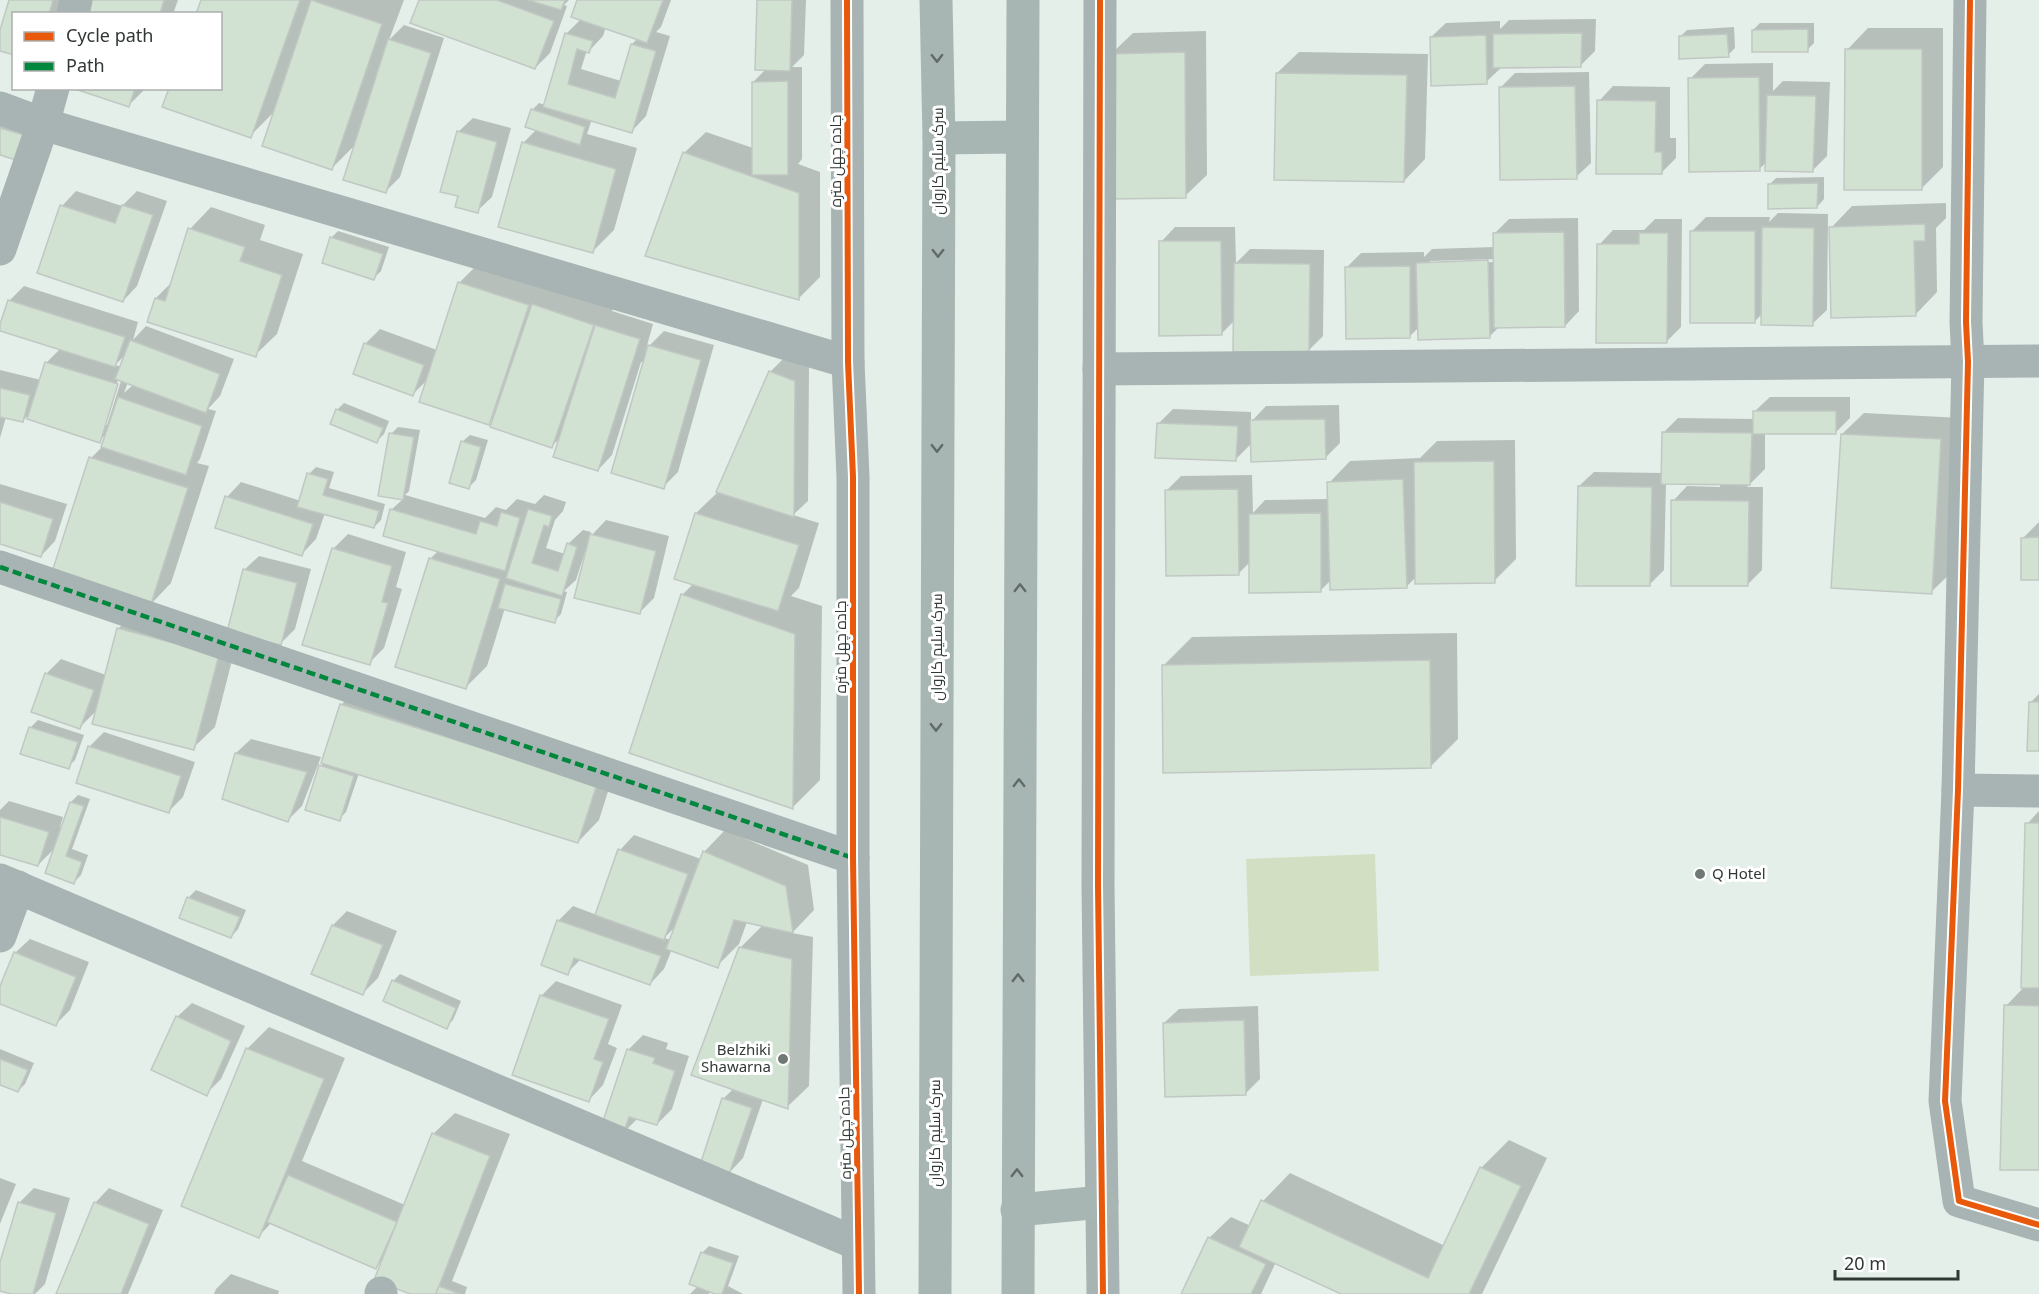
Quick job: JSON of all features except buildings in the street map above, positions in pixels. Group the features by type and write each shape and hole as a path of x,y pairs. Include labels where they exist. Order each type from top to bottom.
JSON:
{"main road":[{"name":"سرک سلیم کاروان","path":"935,1294 939,138 936,0"},
{"path":"1018,1294 1023,0"},
{"path":"939,138 1022,137"},
{"path":"1017,1209 1102,1202"}],"street":[{"name":"جاده چهل متره","path":"847,0 848,362 853,477 853,858 859,1294"},
{"path":"1100,0 1098,885 1103,1294"},
{"path":"1970,0 1966,322 1968,362 1958,790 1945,1101 1959,1202 2039,1225"},
{"path":"0,249 52,90"},
{"path":"0,108 43,124 848,362"},
{"path":"1099,369 2039,361"},
{"path":"0,567 853,858"},
{"path":"1958,790 2039,791"},
{"path":"0,936 9,883 858,1244"}],"green space":[{"path":"1375,854 1379,971 1250,976 1246,859"}],"marked path":[{"path":"0,567 853,858"}],"cycle path":[{"path":"847,0 848,362 853,477 853,858 859,1294"},
{"path":"1100,0 1098,885 1103,1294"},
{"path":"1970,0 1966,322 1968,362 1958,790 1945,1101 1959,1201 2039,1225"}],"place":[{"name":"Q Hotel","path":"1700,874"},
{"name":"Belzhiki Shawarna","path":"783,1059"}]}
